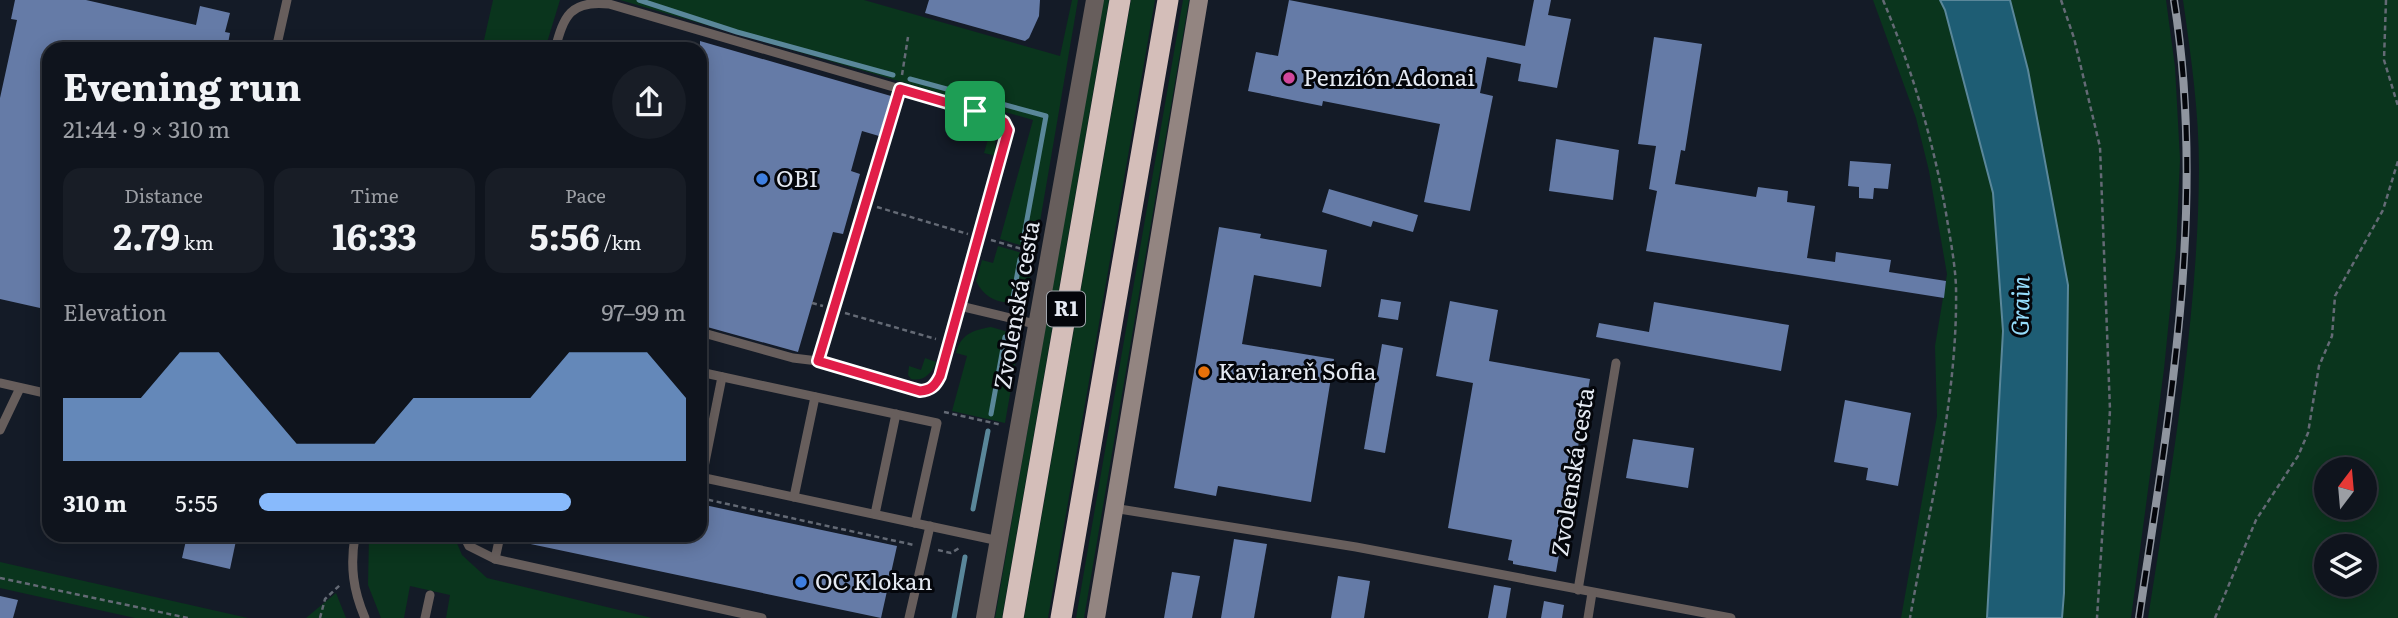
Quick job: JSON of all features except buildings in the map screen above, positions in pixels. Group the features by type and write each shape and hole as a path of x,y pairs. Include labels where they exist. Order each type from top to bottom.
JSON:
{"highway":[{"name":"R1","path":"1013,618 1120,0"},
{"name":"R1","path":"1061,618 1168,0"}],"main road":[{"path":"1096,618 1199,0"}],"street":[{"name":"Zvolenská cesta","path":"985,618 1095,0"}],"lane":[{"path":"278,42 287,0"},
{"path":"557,42 562,21 569,11 582,4 596,2 628,9 996,117 1004,122 1008,137 940,376 929,390 920,391 818,361 793,359 707,334"},
{"path":"818,361 900,89"},
{"path":"960,306 1039,325"},
{"name":"Zvolenská cesta","path":"1578,590 1616,363"},
{"path":"707,374 937,423 915,523"},
{"path":"707,448 722,377"},
{"path":"0,383 42,393"},
{"path":"0,430 20,388"},
{"path":"794,497 815,397"},
{"path":"874,514 896,414"},
{"path":"707,478 999,541"},
{"name":"Zvolenská cesta","path":"1113,508 1356,547 1731,618"},
{"path":"909,618 930,526"},
{"path":"354,542 351,572 357,599 365,618"},
{"path":"467,542 469,546 495,559 762,618"},
{"path":"495,559 499,542"},
{"path":"1588,618 1592,593"},
{"path":"425,618 430,595"}],"path":[{"path":"1883,0 1918,94 1929,132 1950,234 1956,285 1956,322 1946,424 1910,618"},
{"path":"2061,0 2074,38 2100,147 2110,410 2097,618"},
{"path":"2386,0 2384,60 2398,106"},
{"path":"900,89 908,37"},
{"path":"2215,618 2256,520 2298,456 2308,433 2319,366 2332,336 2335,296 2383,210 2398,161"},
{"path":"872,206 1038,254"},
{"path":"812,303 826,307"},
{"path":"839,311 949,343"},
{"path":"707,500 951,553 961,547"},
{"path":"0,578 188,618"},
{"path":"320,618 326,599 340,585"}],"green space":[{"path":"493,0 560,0 547,42 484,42"},
{"path":"620,0 864,0 1060,56 1072,0 1078,0 1036,245 1030,248 1000,239 1033,120"},
{"path":"1102,0 1109,0 1002,618 995,618"},
{"path":"1131,0 1155,0 1048,618 1024,618"},
{"path":"1183,0 1189,0 1084,618 1076,618"},
{"path":"1873,0 1940,0 1945,10 1993,193 2003,331 1987,618 1901,618 1937,416 1935,346 1947,274 1929,171 1916,118"},
{"path":"2010,0 2166,0 2175,67 2180,159 2176,249 2164,369 2131,618 2062,618 2068,285 2028,70"},
{"path":"2183,0 2398,0 2398,618 2148,618 2182,395 2194,282 2199,169 2194,84"},
{"path":"980,126 986,126 995,140 996,156 984,153 989,136 976,132"},
{"path":"998,246 1033,258 1027,297 1012,302 998,301 986,294 976,281 982,260 993,263"},
{"path":"991,327 1005,331 1016,340 1017,354 1005,423 952,411 967,356 956,353 958,347 969,334"},
{"path":"925,358 936,362 932,370 924,378 911,379 908,375 909,366 921,370"},
{"path":"369,542 457,542 462,555 487,578 652,618 446,618 450,595 410,586 404,618 381,618 368,585"},
{"path":"0,562 248,618 135,618 0,588"},
{"path":"336,593 346,618 306,618"}],"water":[{"name":"Grain","path":"1940,0 2010,0 2028,70 2068,285 2062,618 1987,618 2003,331 1993,193 1945,10"}],"waterway":[{"path":"639,0 737,32 893,75"},
{"path":"910,79 1046,116 1023,241"},
{"path":"1013,298 1020,259"},
{"path":"991,414 1005,337"},
{"path":"973,509 988,431"},
{"path":"954,618 965,557"}],"railway":[{"path":"2139,618 2172,387 2185,232 2187,155 2183,77 2174,0"}],"place":[{"name":"Penzión Adonai","path":"1289,78"},
{"name":"OBI","path":"762,179"},
{"name":"Kaviareň Sofia","path":"1204,372"},
{"name":"OC Klokan","path":"801,582"}],"route":[{"path":"900,89 975,111 1004,122 1008,137 936,384 929,390 920,391 818,361 900,89"}]}
